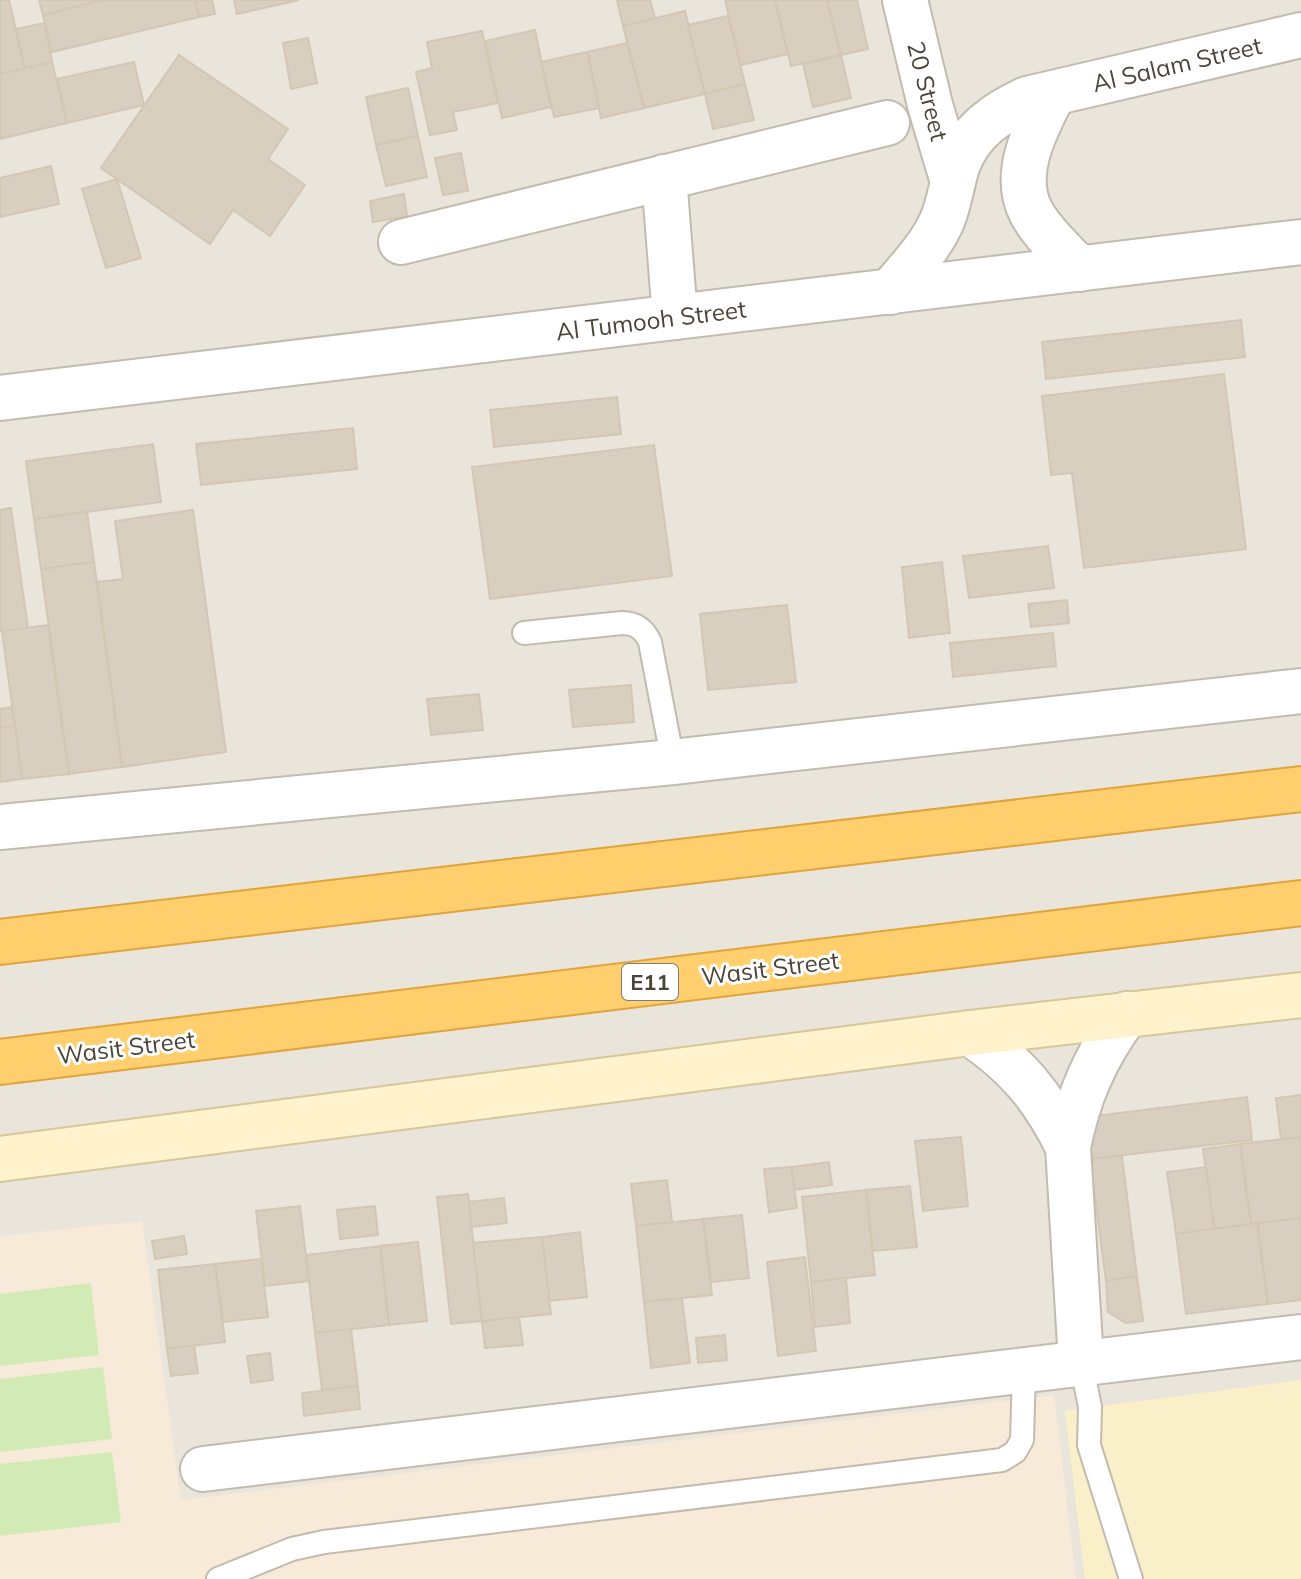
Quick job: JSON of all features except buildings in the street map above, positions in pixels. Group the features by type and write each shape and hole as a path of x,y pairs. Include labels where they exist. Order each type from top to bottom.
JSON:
{"highway":[{"path":"0,942 1301,789"},
{"name":"Wasit Street","path":"0,1062 1301,903"}],"street":[{"name":"20 Street","path":"905,0 930,105 953,182"},
{"name":"Al Salam Street","path":"890,292 927,247 941,223 958,163 968,143 983,125 1004,110 1027,99 1301,35"},
{"path":"1053,94 1032,138 1025,167 1025,193 1031,211 1079,269"},
{"path":"401,242 887,123"},
{"path":"664,177 675,317"},
{"name":"Al Tumooh Street","path":"0,398 1301,242"},
{"path":"0,827 673,762 1301,691"},
{"path":"0,1159 970,1033 1301,995"},
{"path":"1081,1362 1068,1147 1074,1118 1094,1063 1127,1014"},
{"path":"970,1033 1007,1061 1038,1094 1068,1147"},
{"path":"203,1469 1301,1337"}],"lane":[{"path":"524,633 622,623 640,627 650,642 673,762"},
{"path":"1081,1362 1090,1407 1089,1445 1131,1579"},
{"path":"218,1579 269,1569 324,1542 1002,1460 1015,1452 1022,1440 1024,1369"}],"shaded area":[{"path":"0,0 1301,0 1301,1579 0,1579"},
{"path":"142,1221 181,1500 1054,1395 1076,1579 0,1579 0,1236"}],"green space":[{"path":"91,1283 99,1355 0,1366 0,1294"},
{"path":"103,1367 112,1439 0,1452 0,1379"},
{"path":"112,1452 121,1522 0,1536 0,1464"}],"sand":[{"path":"1301,1380 1301,1579 1085,1579 1065,1411"}]}
